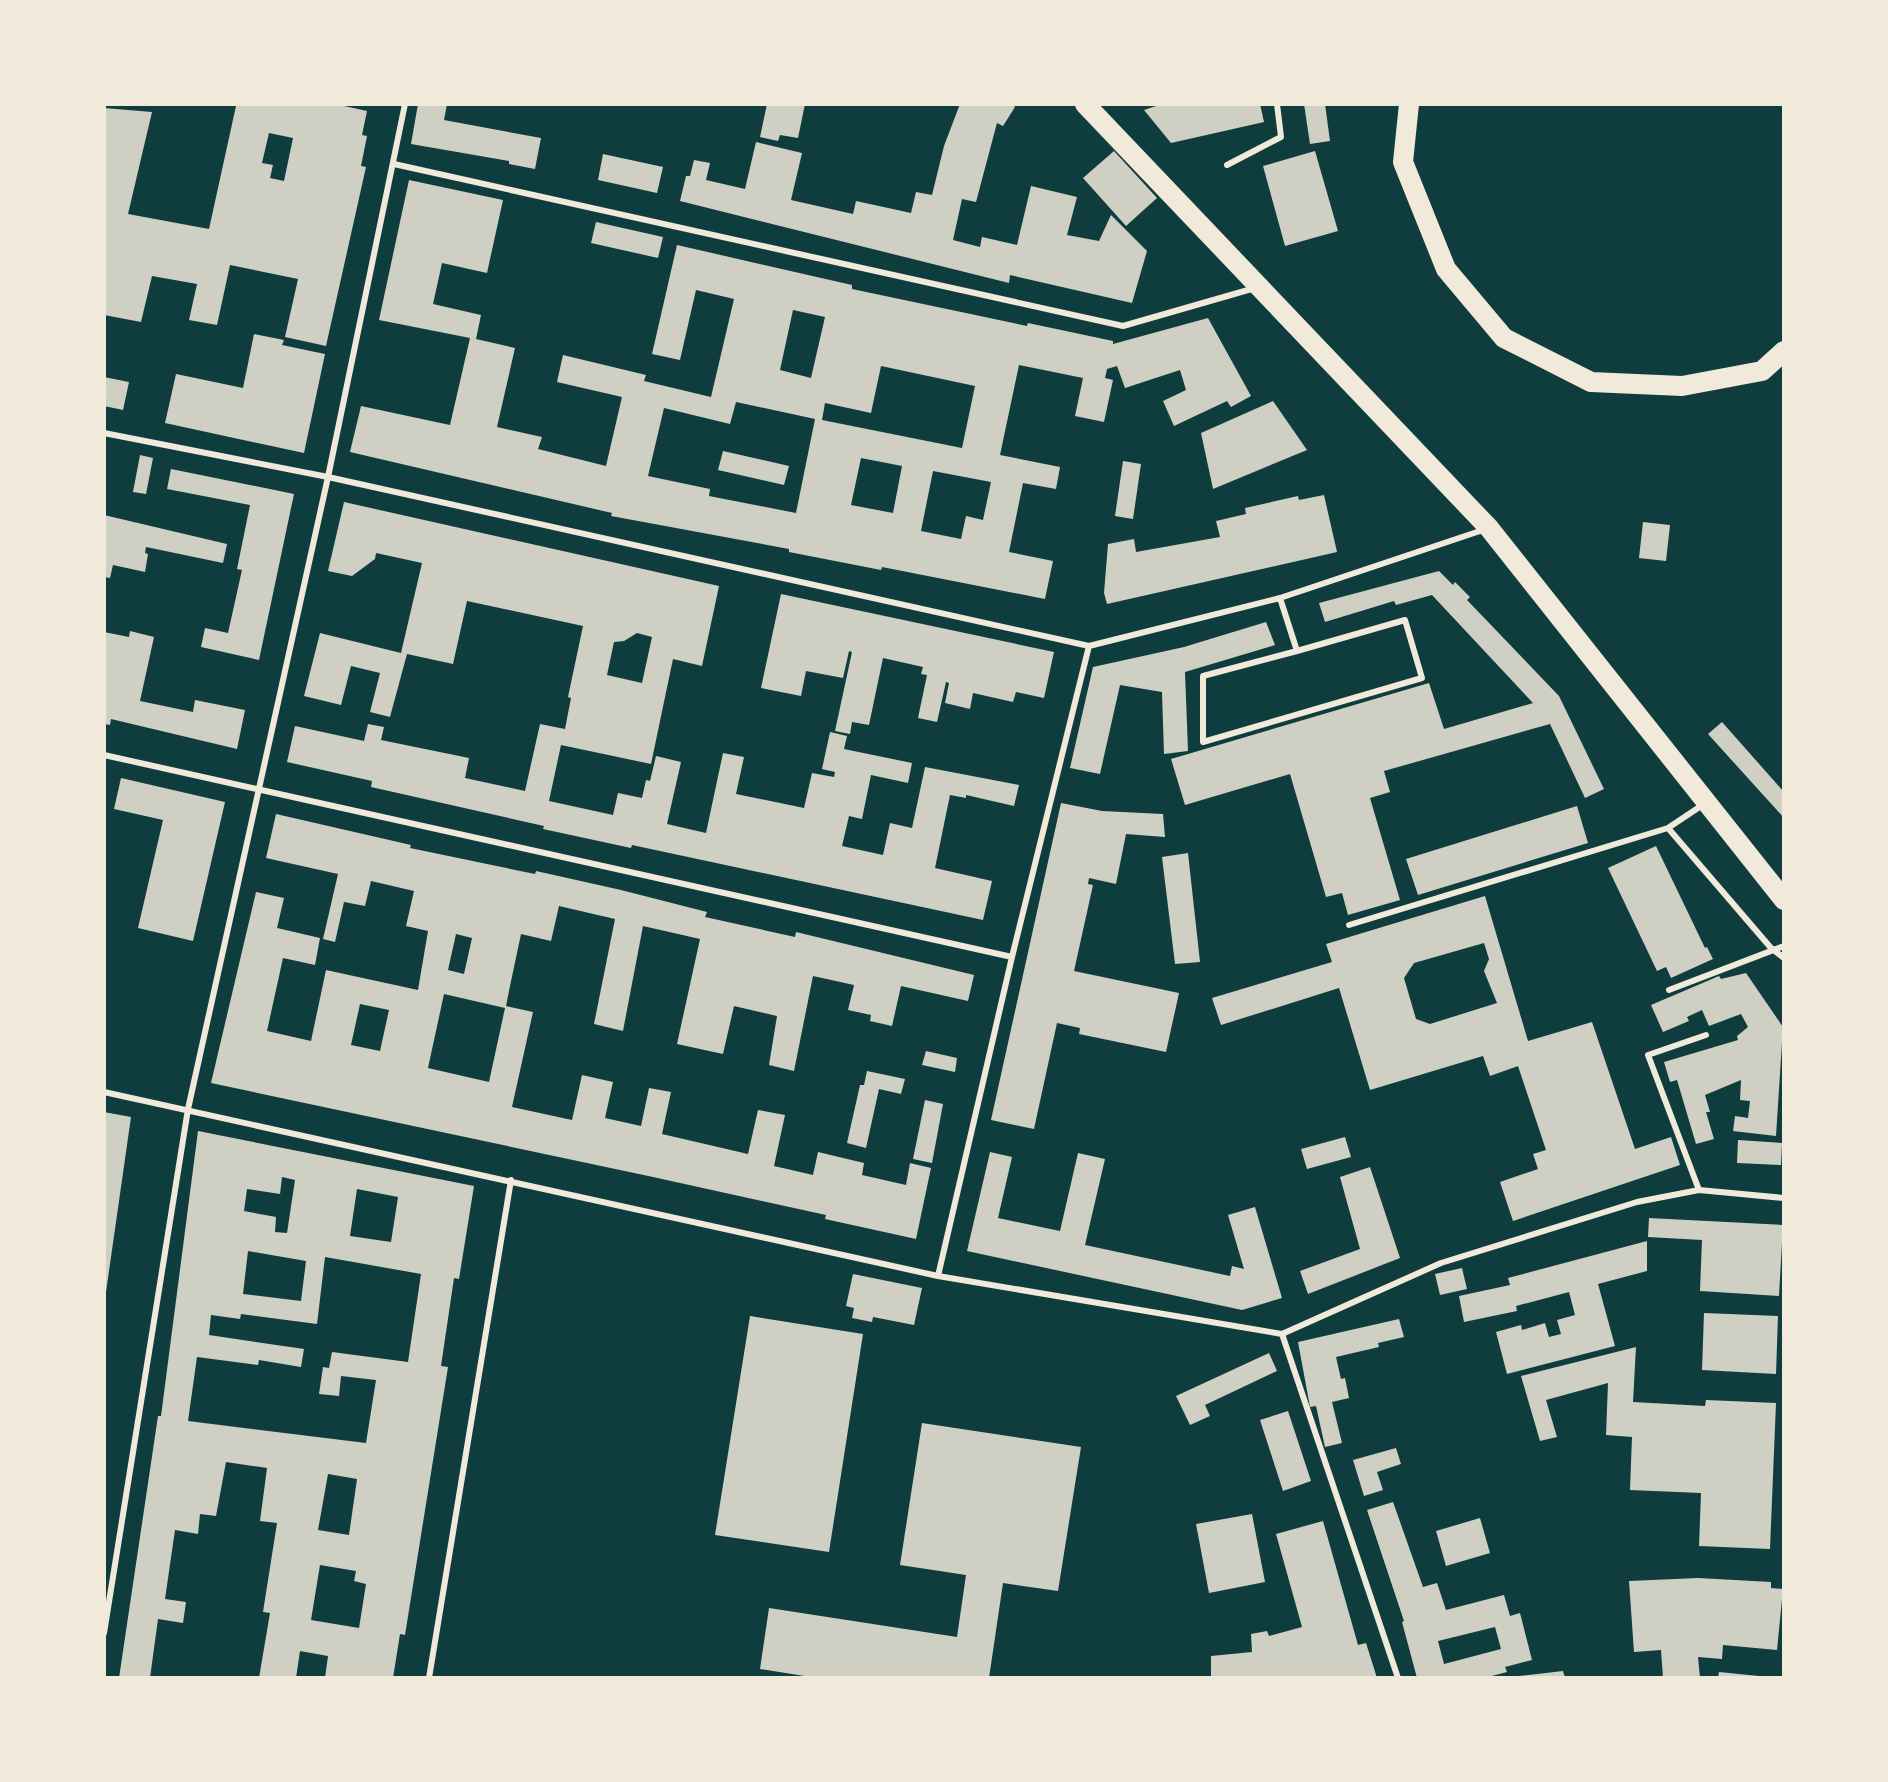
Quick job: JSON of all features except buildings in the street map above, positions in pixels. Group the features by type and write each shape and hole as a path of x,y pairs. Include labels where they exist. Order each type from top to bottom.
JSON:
{"main road":[{"path":"1409,104 1403,162 1446,269 1504,338 1591,382 1682,386 1762,371 1784,351"},
{"path":"1092,106 1489,528 1784,900"}],"lane":[{"path":"104,1633 188,1109 328,477 405,104"},
{"path":"1227,165 1281,137 1277,104"},
{"path":"394,164 1123,326 1261,287"},
{"path":"104,433 328,477 1089,646 1280,598 1489,528"},
{"path":"1280,598 1297,651"},
{"path":"1405,620 1422,678 1203,742 1203,676 1297,651 1405,620"},
{"path":"938,1276 1089,646"},
{"path":"104,755 1012,957"},
{"path":"1349,925 1668,828 1707,802"},
{"path":"1668,828 1771,948 1784,958"},
{"path":"1669,990 1771,948 1784,946"},
{"path":"1699,1190 1648,1055 1706,1035"},
{"path":"104,1092 938,1276 1282,1334 1441,1263 1637,1202 1699,1190 1784,1198"},
{"path":"429,1678 511,1180"},
{"path":"1282,1334 1398,1678"}]}
